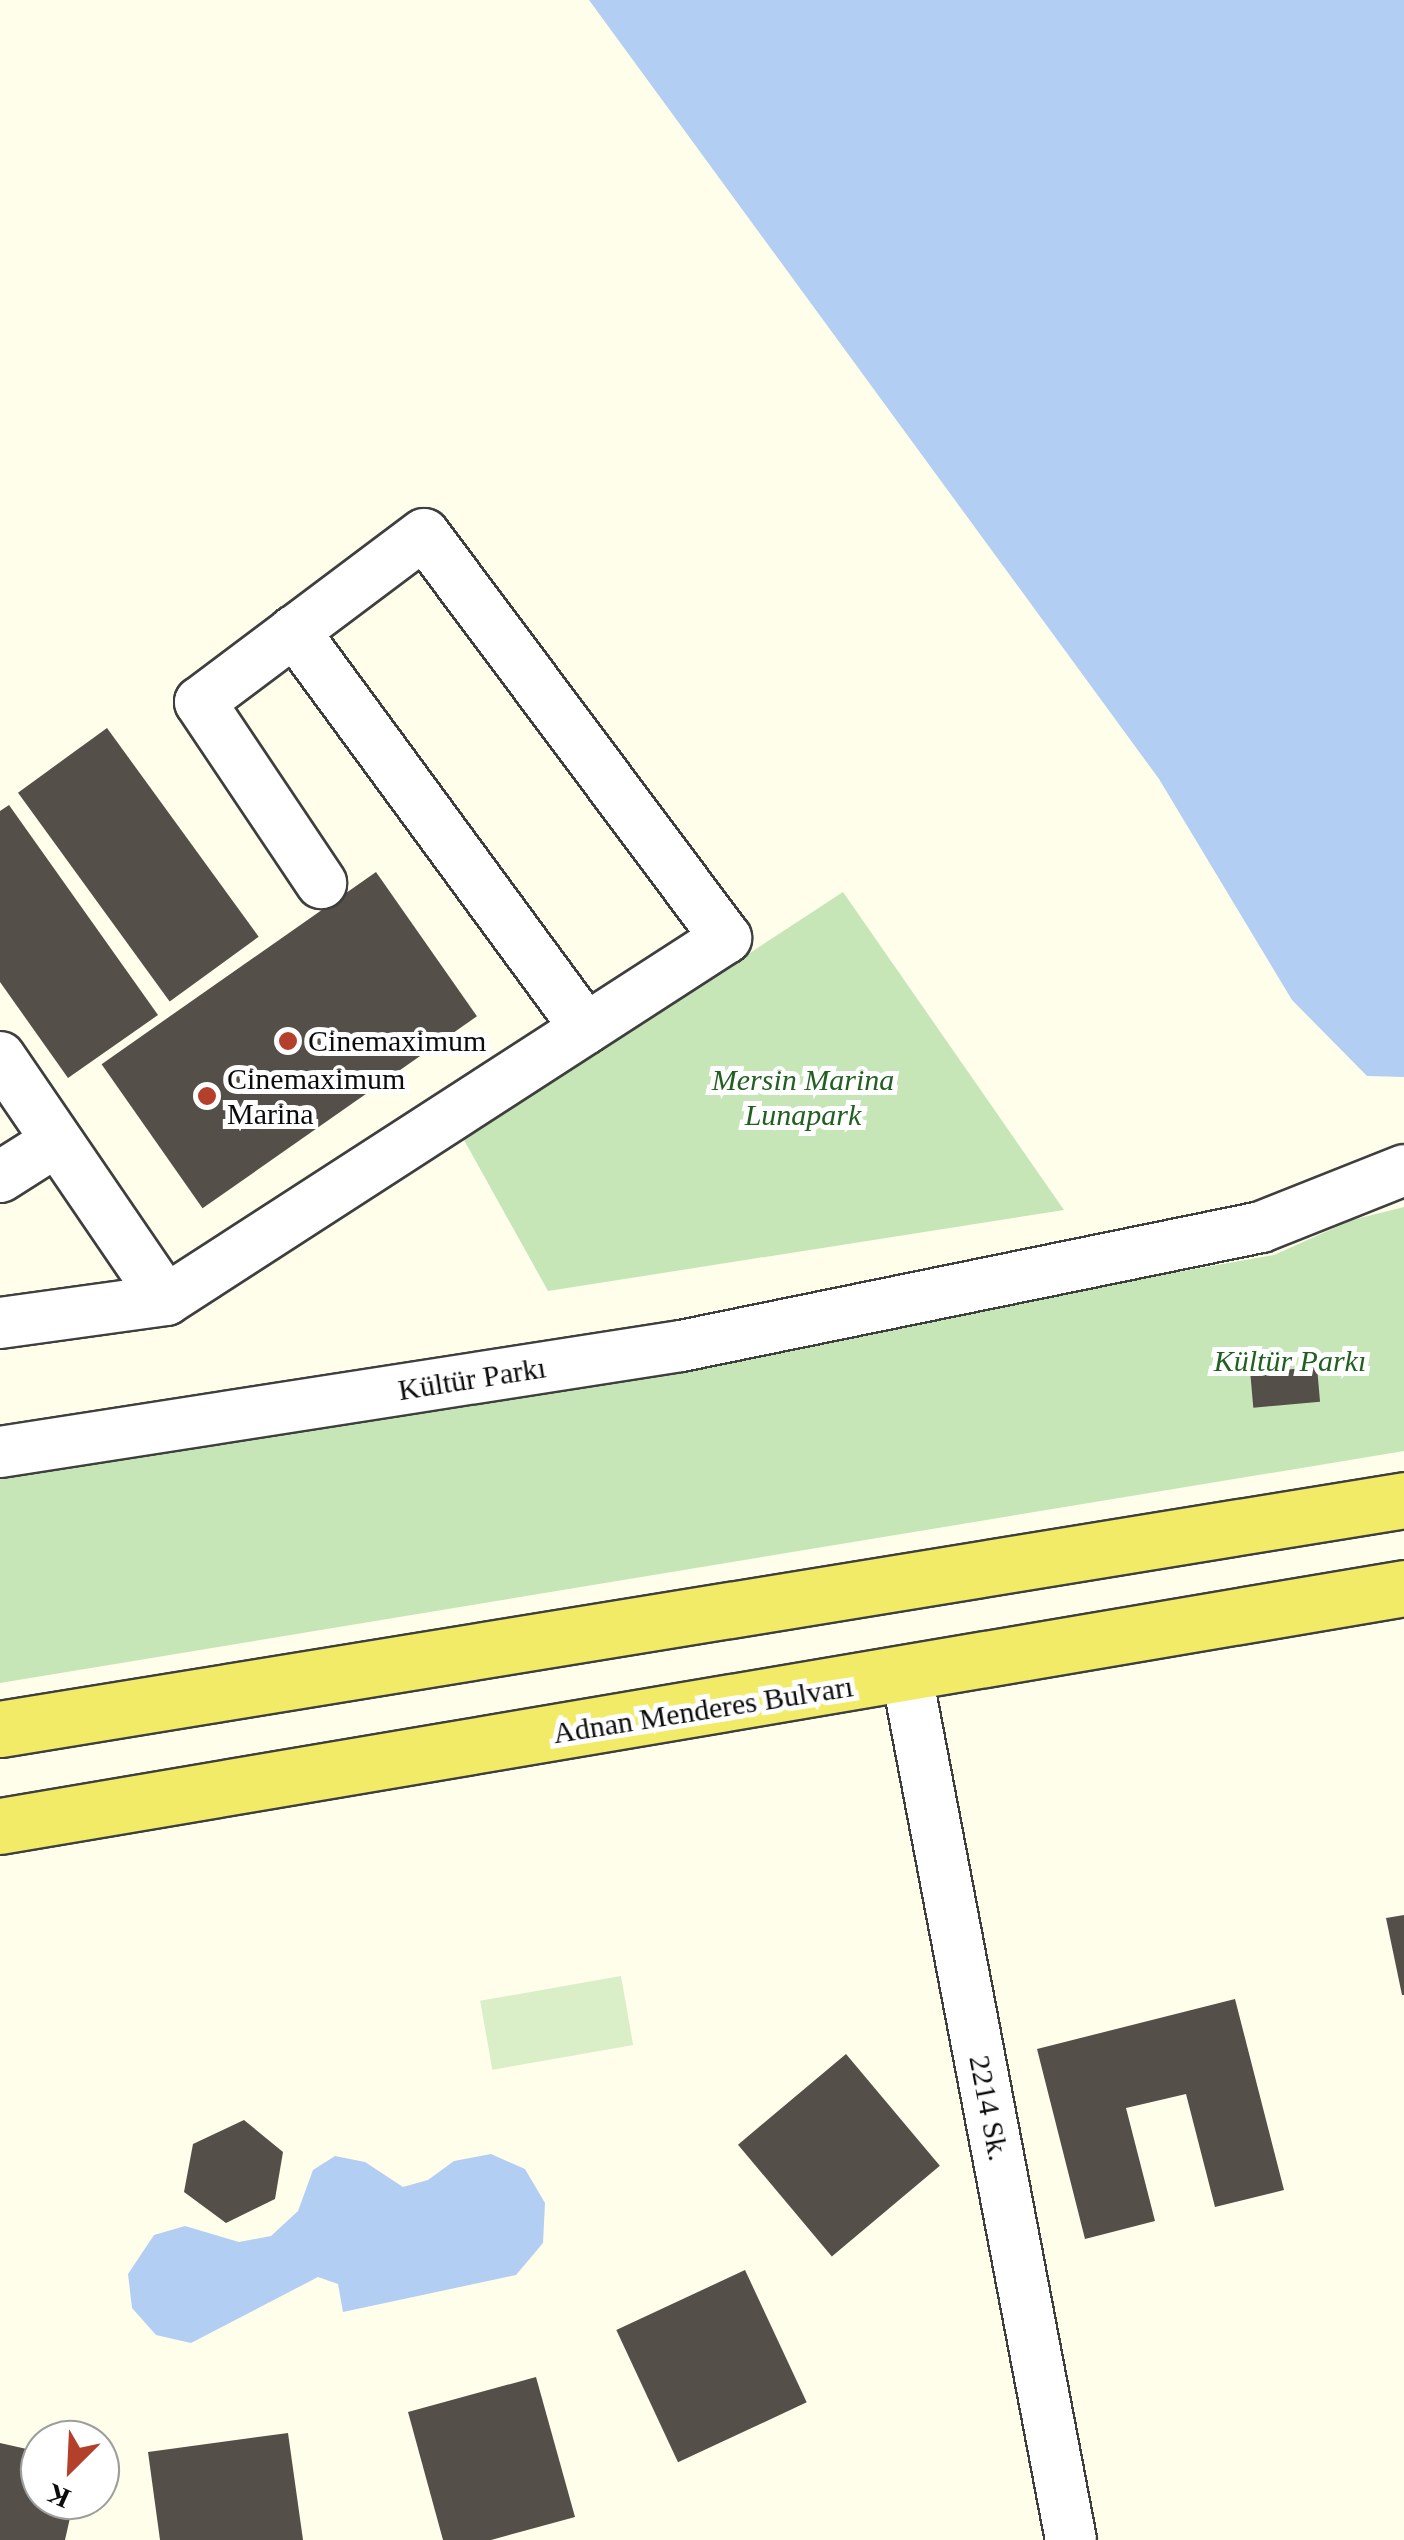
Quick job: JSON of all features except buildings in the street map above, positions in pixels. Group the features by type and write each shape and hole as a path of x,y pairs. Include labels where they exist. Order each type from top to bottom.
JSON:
{"main road":[{"path":"0,1728 1404,1500"},
{"name":"Adnan Menderes Bulvarı","path":"0,1826 906,1676 1404,1588"}],"street":[{"path":"0,1324 166,1300 726,938 424,534 200,702 321,883"},
{"path":"294,631 586,1028"},
{"path":"0,1058 166,1300"},
{"path":"0,1176 57,1141"},
{"name":"Kültür Parkı","path":"0,1452 681,1346 1260,1227 1404,1170"},
{"name":"2214 Sk.","path":"906,1676 1071,2540"}],"green space":[{"name":"Mersin Marina Lunapark","path":"843,892 1064,1210 548,1291 464,1140"},
{"name":"Kültür Parkı","path":"1404,1207 1404,1451 0,1683 0,1479 1274,1255 1352,1220"},
{"path":"621,1976 633,2045 492,2070 480,2001"}],"water":[{"path":"589,0 1404,0 1404,1077 1367,1076 1292,1000 1159,779"},
{"path":"491,2154 525,2169 545,2203 543,2243 516,2275 343,2312 338,2284 318,2277 191,2343 156,2335 132,2308 128,2274 154,2235 185,2226 239,2242 271,2236 298,2211 313,2170 335,2156 365,2162 403,2187 428,2180 454,2161"}],"place":[{"name":"Cinemaximum","path":"288,1041"},
{"name":"Cinemaximum Marina","path":"207,1096"}]}
